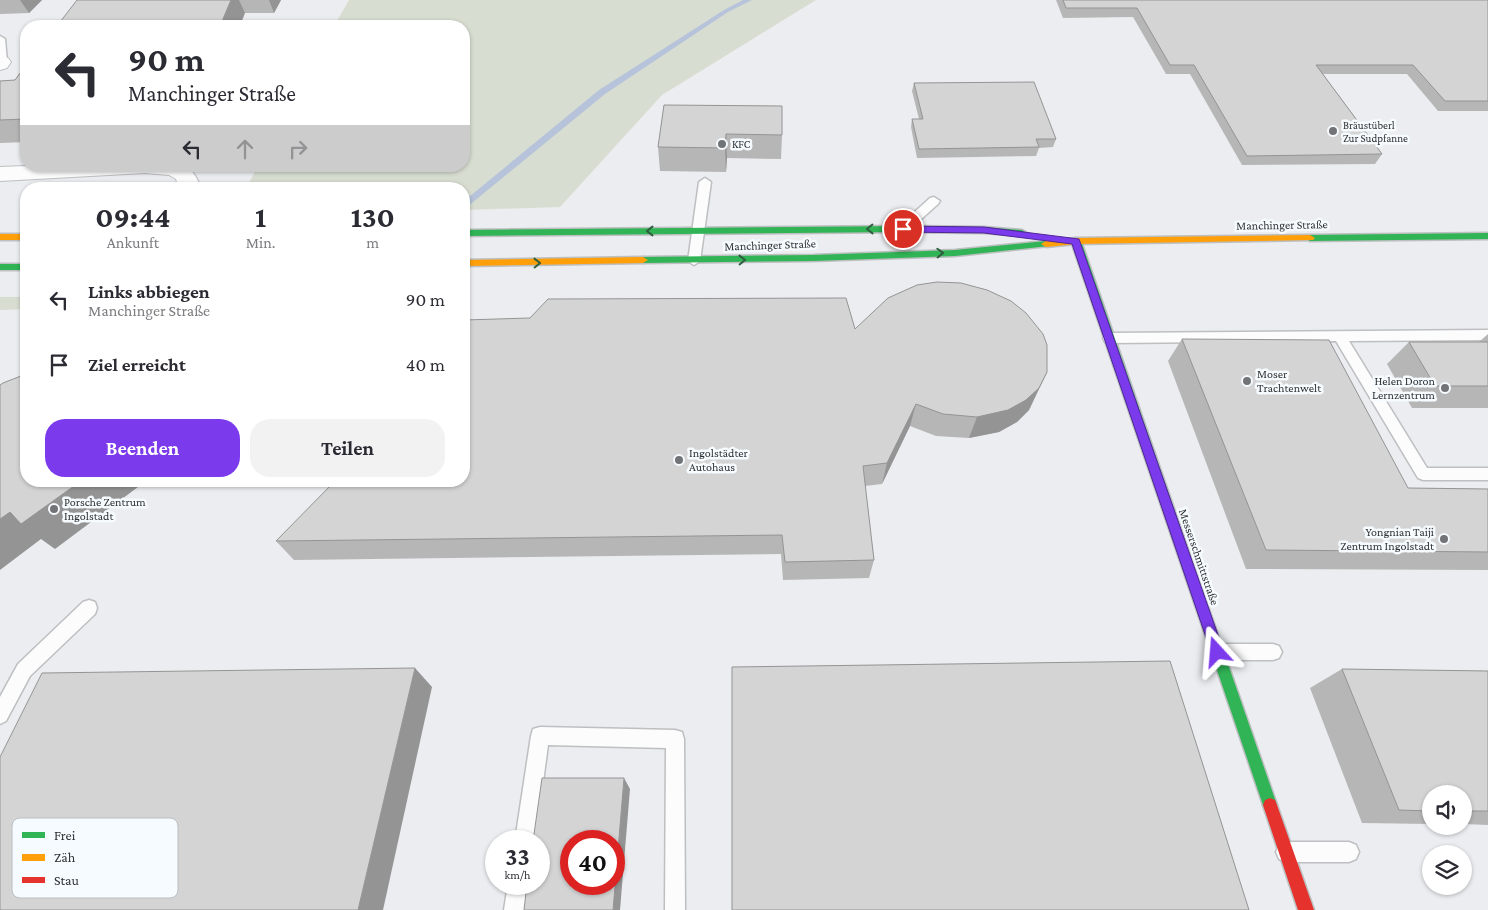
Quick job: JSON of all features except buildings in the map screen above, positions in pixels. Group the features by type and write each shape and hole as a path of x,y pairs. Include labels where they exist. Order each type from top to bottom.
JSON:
{"main road":[{"name":"Manchinger Straße","path":"470,233 984,230 1076,241"},
{"name":"Manchinger Straße","path":"470,264 694,261 955,253 1076,241 1488,236"},
{"path":"0,238 20,237"},
{"name":"Messerschmittstraße","path":"1076,241 1306,910"},
{"path":"0,267 20,268"}],"street":[{"path":"0,174 41,172"},
{"path":"179,172 183,174 188,182"}],"lane":[{"path":"0,39 1,63"},
{"path":"694,261 705,182"},
{"path":"903,229 934,201"},
{"path":"1110,338 1488,336"},
{"path":"1340,337 1422,474 1488,474"},
{"path":"0,714 24,670 89,608"},
{"path":"1217,652 1273,652"},
{"path":"527,830 540,736 675,739 675,910"},
{"path":"1286,852 1349,852"},
{"path":"514,910 516,895"}],"shaded area":[{"path":"349,0 816,0 662,95 560,207 470,210 470,182 250,182 255,172 470,172 470,20 337,20"},
{"path":"0,297 20,297 20,309 0,310"}],"waterway":[{"path":"470,200 602,92 726,11 749,0"}],"traffic: fast":[{"path":"470,233 903,229 984,230 1022,233"},
{"path":"1310,238 1488,236"},
{"path":"1076,241 1270,805"},
{"path":"643,260 813,258 955,253 1046,244"},
{"path":"0,267 20,267"}],"traffic: slow":[{"path":"0,237 20,237"},
{"path":"1046,244 1076,241 1310,238"},
{"path":"470,263 643,260"}],"traffic: jam":[{"path":"1270,805 1306,910"}],"place":[{"name":"Bräustüberl Zur Sudpfanne","path":"1333,131"},
{"name":"KFC","path":"722,144"},
{"name":"Moser Trachtenwelt","path":"1247,381"},
{"name":"Helen Doron Lernzentrum","path":"1445,388"},
{"name":"Ingolstädter Autohaus","path":"679,460"},
{"name":"Porsche Zentrum Ingolstadt","path":"54,509"},
{"name":"Yongnian Taiji Zentrum Ingolstadt","path":"1444,539"}],"route":[{"path":"903,229 984,230 1076,241 1217,652"}]}
